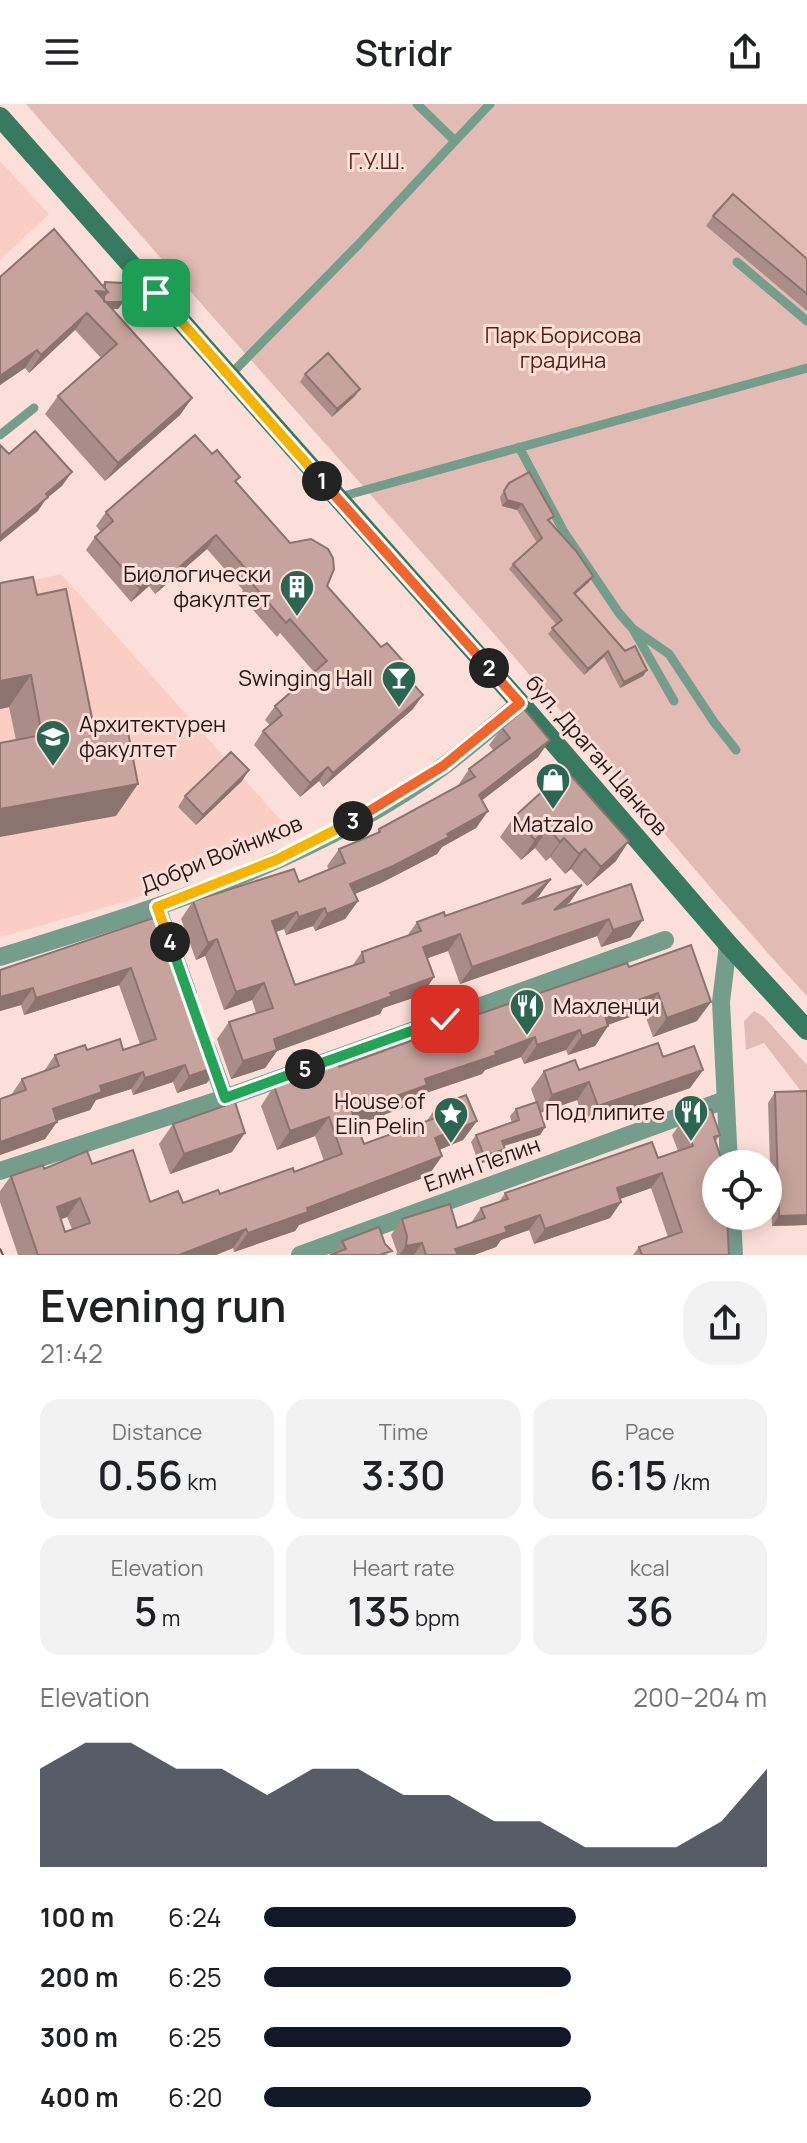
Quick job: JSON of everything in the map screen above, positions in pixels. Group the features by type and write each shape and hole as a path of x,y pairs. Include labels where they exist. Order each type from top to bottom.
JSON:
{"street":[{"name":"бул. Драган Цанков","path":"0,117 807,1030"},
{"name":"Добри Войников","path":"0,957 157,907 276,860 357,818 443,766 520,703"},
{"path":"157,907 225,1098"},
{"path":"0,1171 225,1098 665,940"},
{"path":"728,944 721,1002 728,1150"},
{"name":"Елин Пелин","path":"300,1255 378,1235 725,1100"},
{"path":"733,1230 734,1255"}],"lane":[{"path":"417,104 455,141"},
{"path":"229,376 490,104"},
{"path":"737,262 807,321"},
{"path":"338,498 807,368"},
{"path":"0,435 34,408"},
{"path":"519,447 564,532 633,629 674,701"},
{"path":"633,629 669,654 736,750"}],"shaded area":[{"path":"0,161 49,214 0,260"},
{"path":"61,574 294,835 131,900 0,937 0,587"}],"green space":[{"name":"Парк Борисова градина","path":"26,104 807,104 807,996 725,905 487,626"},
{"path":"754,1011 764,1017 807,1065 807,1099 764,1043 746,1050 744,1021"}],"building":[{"path":"733,194 807,259 807,294 713,216"},
{"path":"54,229 108,292 96,291 192,398 118,463 58,396 117,344 87,313 41,355 37,350 0,376 0,277"},
{"path":"105,282 123,283 123,302 104,301 108,292"},
{"path":"328,353 360,389 337,409 305,374"},
{"path":"35,431 72,472 46,494 48,497 0,536 0,445 9,454"},
{"name":"Биологически факултет","path":"195,435 212,454 217,450 240,477 235,481 290,543 311,539 328,549 334,569 327,586 381,647 387,643 412,671 406,676 423,695 333,773 328,767 310,783 263,731 282,715 275,706 327,661 290,619 286,623 250,581 253,577 216,535 165,580 158,573 140,588 95,537 113,521 106,512"},
{"path":"529,472 554,516 548,520 576,551 593,576 574,593 625,651 635,646 647,670 624,682 608,651 588,669 552,628 562,620 513,564 542,538 522,504 507,500 504,491 509,483"},
{"path":"33,577 37,595 66,589 95,733 127,727 138,784 0,809 0,743 42,735 31,675 0,681 0,583"},
{"path":"524,709 550,740 479,795 488,811 447,834 449,837 350,884 358,901 327,914 325,908 299,917 297,912 272,921 295,985 364,962 362,952 421,931 417,922 444,912 445,916 551,879 522,904 582,885 554,910 631,884 643,920 613,930 609,919 472,967 460,934 423,947 434,977 390,993 392,996 274,1039 277,1050 243,1061 229,1022 273,1008 264,983 236,992 217,939 208,943 193,901 294,869 299,882 345,863 339,849 380,832 379,829 475,777 469,769 510,738 502,728"},
{"path":"231,752 249,770 203,815 185,796"},
{"path":"566,770 629,841 601,867 585,849 579,854 564,838 560,842 548,828 535,840 514,817"},
{"path":"159,916 178,974 182,972 219,1066 189,1076 185,1065 145,1078 143,1072 100,1086 102,1092 53,1109 57,1122 0,1142 0,1099 26,1090 22,1079 59,1066 55,1055 85,1045 87,1050 120,1039 123,1050 156,1039 131,968 36,998 33,988 0,997 0,970"},
{"path":"691,945 711,1002 667,1018 658,993 604,1012 608,1026 582,1036 580,1030 537,1045 535,1037 495,1052 496,1055 425,1079 427,1085 352,1112 364,1144 441,1116 437,1106 466,1095 477,1121 435,1138 442,1156 307,1208 308,1212 248,1233 246,1229 179,1255 38,1255 11,1176 43,1165 44,1169 87,1151 92,1164 133,1150 150,1202 178,1191 183,1203 218,1190 220,1194 293,1168 294,1172 342,1154 329,1117 290,1131 274,1086 338,1063 339,1067 425,1036 424,1033 627,963 629,967","holes":["80,1198 90,1223 65,1232 57,1207"]},
{"path":"658,1043 663,1057 694,1046 703,1070 598,1106 589,1082 552,1095 544,1071 575,1060 579,1070"},
{"path":"807,1091 807,1215 782,1216 782,1150 777,1150 775,1092"},
{"path":"235,1102 245,1133 184,1154 173,1124"},
{"path":"537,1102 545,1127 502,1141 505,1149 484,1156 476,1135 519,1120 516,1109"},
{"path":"711,1109 720,1135 714,1137 718,1150 702,1150 702,1230 728,1230 729,1255 642,1255 639,1247 682,1232 662,1173 617,1188 621,1202 545,1229 540,1215 505,1227 507,1232 455,1249 458,1255 426,1255 422,1243 406,1246 407,1236 402,1219 450,1204 457,1228 485,1218 481,1208 508,1199 505,1193 652,1142 658,1158 693,1146 683,1120"},
{"path":"379,1227 385,1244 392,1251 383,1255 330,1255 346,1249 342,1241"}],"tram line":[{"path":"0,1249 3,1255"}],"place":[{"name":"Биологически факултет","path":"297,618"},
{"name":"Swinging Hall","path":"399,709"},
{"name":"Архитектурен факултет","path":"53,768"},
{"name":"Matzalo","path":"553,811"},
{"name":"Махленци","path":"527,1037"},
{"name":"Под липите","path":"691,1143"},
{"name":"House of Elin Pelin","path":"451,1145"}],"route":[{"path":"156,293 520,703 443,766 357,818 276,860 157,907 225,1098 445,1019"}],"park label":[{"name":"Г.У.Ш.","path":"377,161"}]}
